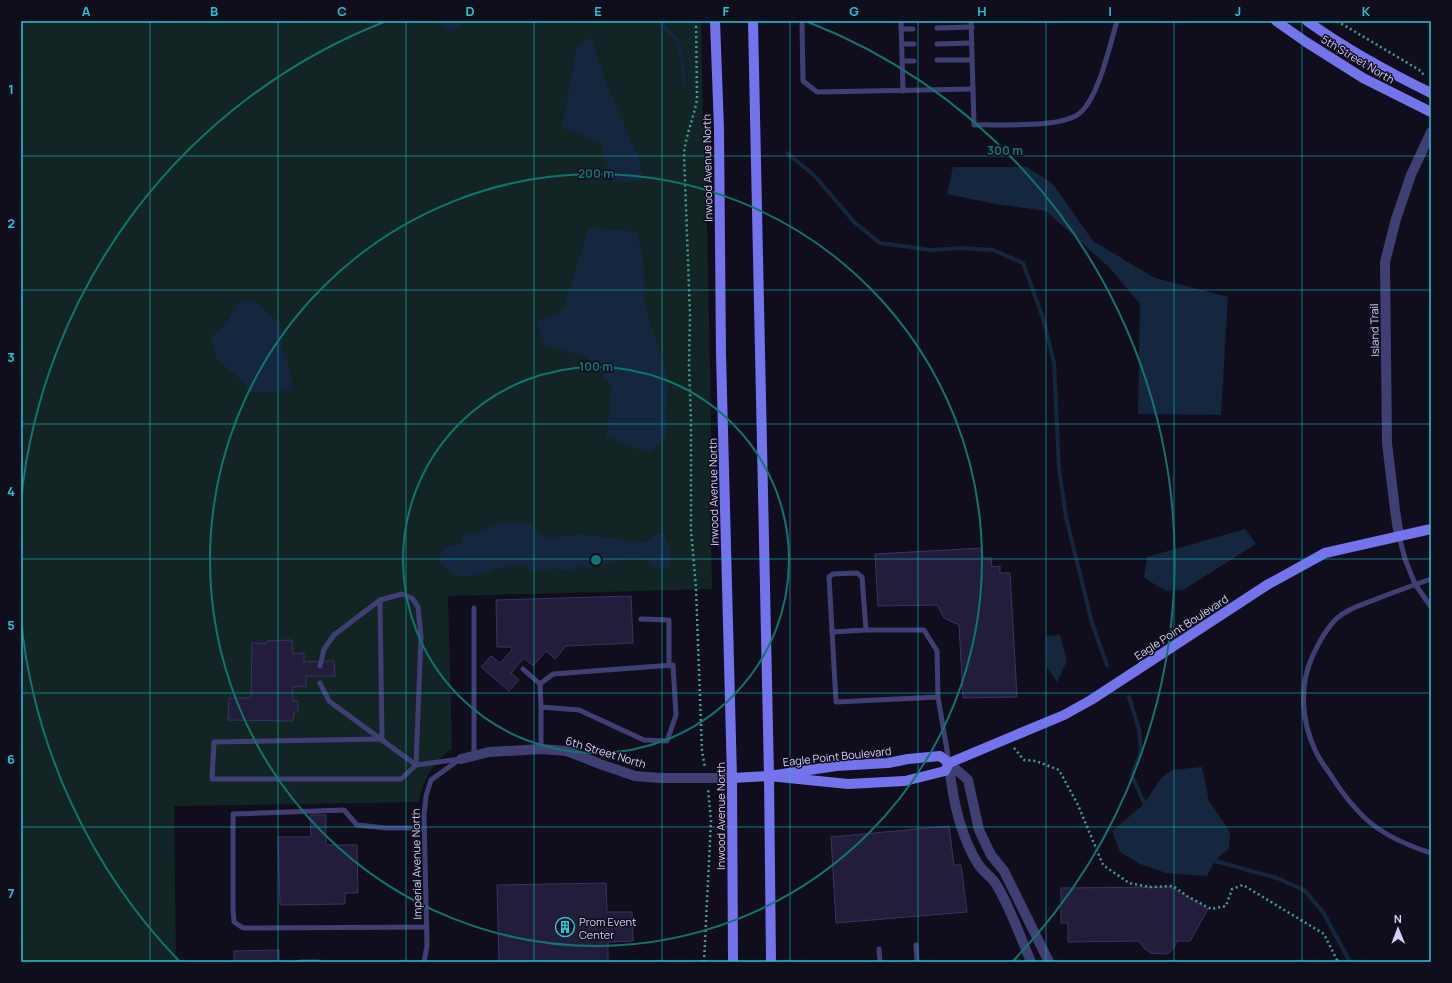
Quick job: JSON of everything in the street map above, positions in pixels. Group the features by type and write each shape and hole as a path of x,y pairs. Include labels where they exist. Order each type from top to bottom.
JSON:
{"main road":[{"name":"Inwood Avenue North","path":"716,21 719,130 721,354 732,778 733,962"},
{"path":"753,21 769,776 771,962"},
{"name":"5th Street North","path":"1276,21 1363,78 1431,112"},
{"name":"5th Street North","path":"1307,21 1377,66 1431,93"},
{"name":"Eagle Point Boulevard","path":"769,776 848,784 905,781 946,770 949,762 1064,715 1107,690 1267,585 1325,553 1431,529"},
{"name":"Eagle Point Boulevard","path":"769,776 836,766 888,763 908,759 940,756 949,762"},
{"name":"6th Street North","path":"732,778 769,776"}],"street":[{"name":"Island Trail","path":"1400,536 1395,510 1387,443 1385,262 1398,212 1411,176 1431,132"},
{"name":"6th Street North","path":"461,759 489,752 541,749 567,751 635,776 660,778 732,778"},
{"path":"949,762 951,788 967,844 979,866 995,883 1007,904 1031,962"},
{"path":"949,762 968,780 979,830 991,855 1004,871 1049,962"}],"lane":[{"path":"802,21 803,81 817,92 973,90"},
{"path":"901,21 903,91"},
{"path":"971,21 974,125 1047,123 1069,120 1081,112 1092,97 1100,77 1117,21"},
{"path":"937,28 972,27"},
{"path":"901,29 913,29"},
{"path":"937,44 972,43"},
{"path":"902,44 914,44"},
{"path":"902,61 914,60"},
{"path":"937,60 972,60"},
{"path":"1400,536 1405,558 1415,584 1431,607"},
{"path":"866,630 862,577 857,573 833,574 829,577 836,702 938,697"},
{"path":"1431,579 1347,611 1337,619 1317,644 1308,667 1305,679 1304,709 1309,734 1316,753 1353,806 1368,821 1383,831 1402,842 1431,853"},
{"path":"320,666 324,649 334,635 380,600 402,594 412,598 418,607 421,637 416,764"},
{"path":"380,600 382,739"},
{"path":"474,608 474,755"},
{"path":"641,619 669,620 670,666"},
{"path":"832,632 866,630 924,630 938,651 938,697 949,762"},
{"path":"540,684 553,674 673,665 676,715 666,741 644,740 579,710 541,707"},
{"path":"523,669 540,684 541,749"},
{"path":"320,684 329,701 416,764"},
{"path":"382,739 214,742 212,779 401,779 416,764 461,759"},
{"name":"Imperial Avenue North","path":"424,962 427,946 424,828 426,796 431,780 461,759"},
{"path":"424,828 386,828 357,825 344,810 233,814 233,909 234,922 244,928 427,927"},
{"path":"916,945 917,962"},
{"path":"879,949 880,962"},
{"path":"300,962 318,962"}],"path":[{"path":"696,21 697,99 696,107 686,137 684,153 690,316 689,365 691,420 691,530 696,595 703,760"},
{"path":"1336,21 1421,71 1426,78"},
{"path":"1009,738 1015,749 1024,760 1036,761 1059,770 1078,806 1103,865 1129,883 1149,887 1173,886 1187,896 1211,909 1226,906 1232,889 1243,885 1324,934 1338,962"},
{"path":"704,962 710,796"}],"green space":[{"path":"21,21 701,21 703,122 705,122 712,469 710,491 712,589 448,596 452,749 434,765 423,786 419,802 174,806 176,962 21,962"}],"water":[{"path":"434,21 467,21 452,32 434,23"},
{"path":"591,37 606,83 640,161 642,181 613,182 600,143 562,128 577,46"},
{"path":"953,167 1027,167 1053,184 1093,241 1155,278 1228,297 1221,415 1138,414 1140,304 1109,267 1046,211 996,204 947,194"},
{"path":"589,227 636,232 643,256 645,306 668,378 666,435 650,454 606,437 612,385 585,357 545,345 536,322 563,310"},
{"path":"252,299 281,324 281,345 291,371 292,391 251,392 243,382 217,359 210,337 226,325 237,303"},
{"path":"504,522 515,524 522,522 529,524 546,537 551,538 566,535 570,537 577,534 643,542 648,541 654,534 663,534 669,545 671,566 660,568 644,560 630,558 597,566 575,566 571,570 563,571 553,568 542,572 537,572 519,565 510,565 504,568 492,569 489,572 468,577 455,576 443,567 439,559 443,548 460,544 463,536"},
{"path":"1245,529 1256,544 1183,590 1166,591 1144,578 1147,557"},
{"path":"1060,635 1067,661 1057,682 1047,667 1046,636"},
{"path":"1202,767 1209,801 1230,832 1229,848 1215,861 1207,876 1166,873 1140,864 1120,852 1112,831 1144,804 1162,777 1172,770"}],"building":[{"path":"982,548 983,558 991,558 992,567 1000,566 1000,573 1010,573 1017,697 963,698 959,625 944,618 937,605 878,606 875,554"},
{"path":"631,596 633,643 566,646 555,659 546,651 533,666 524,658 511,673 519,680 509,691 481,667 491,656 500,663 512,650 511,647 497,647 496,600"},
{"path":"292,640 293,654 304,653 304,662 334,661 335,676 306,676 306,686 292,687 293,701 298,701 298,712 294,712 293,721 228,720 229,698 251,698 252,643 266,644 266,641"},
{"path":"310,815 326,815 326,845 357,845 358,893 345,893 345,904 280,905 278,837 311,837"},
{"path":"949,826 954,865 961,865 967,912 836,923 831,837"},
{"name":"Prom Event Center","path":"606,883 607,912 632,912 633,941 608,942 608,962 499,962 497,885"},
{"path":"1170,887 1208,909 1190,941 1177,941 1173,949 1167,954 1151,953 1144,948 1139,941 1068,942 1068,923 1061,923 1061,888"},
{"path":"279,950 279,962 234,962 234,951"}],"waterway":[{"path":"659,21 678,41 682,56 684,85"},
{"path":"787,153 814,175 854,222 880,243 931,250 962,248 993,250 1023,263 1043,318 1054,363 1059,468 1066,517 1092,623 1107,665"},
{"path":"1129,697 1139,729 1141,751 1132,776 1146,807"},
{"path":"1211,859 1277,878 1304,890 1323,912 1350,962"}],"place":[{"name":"Prom Event Center","path":"565,927"}]}
